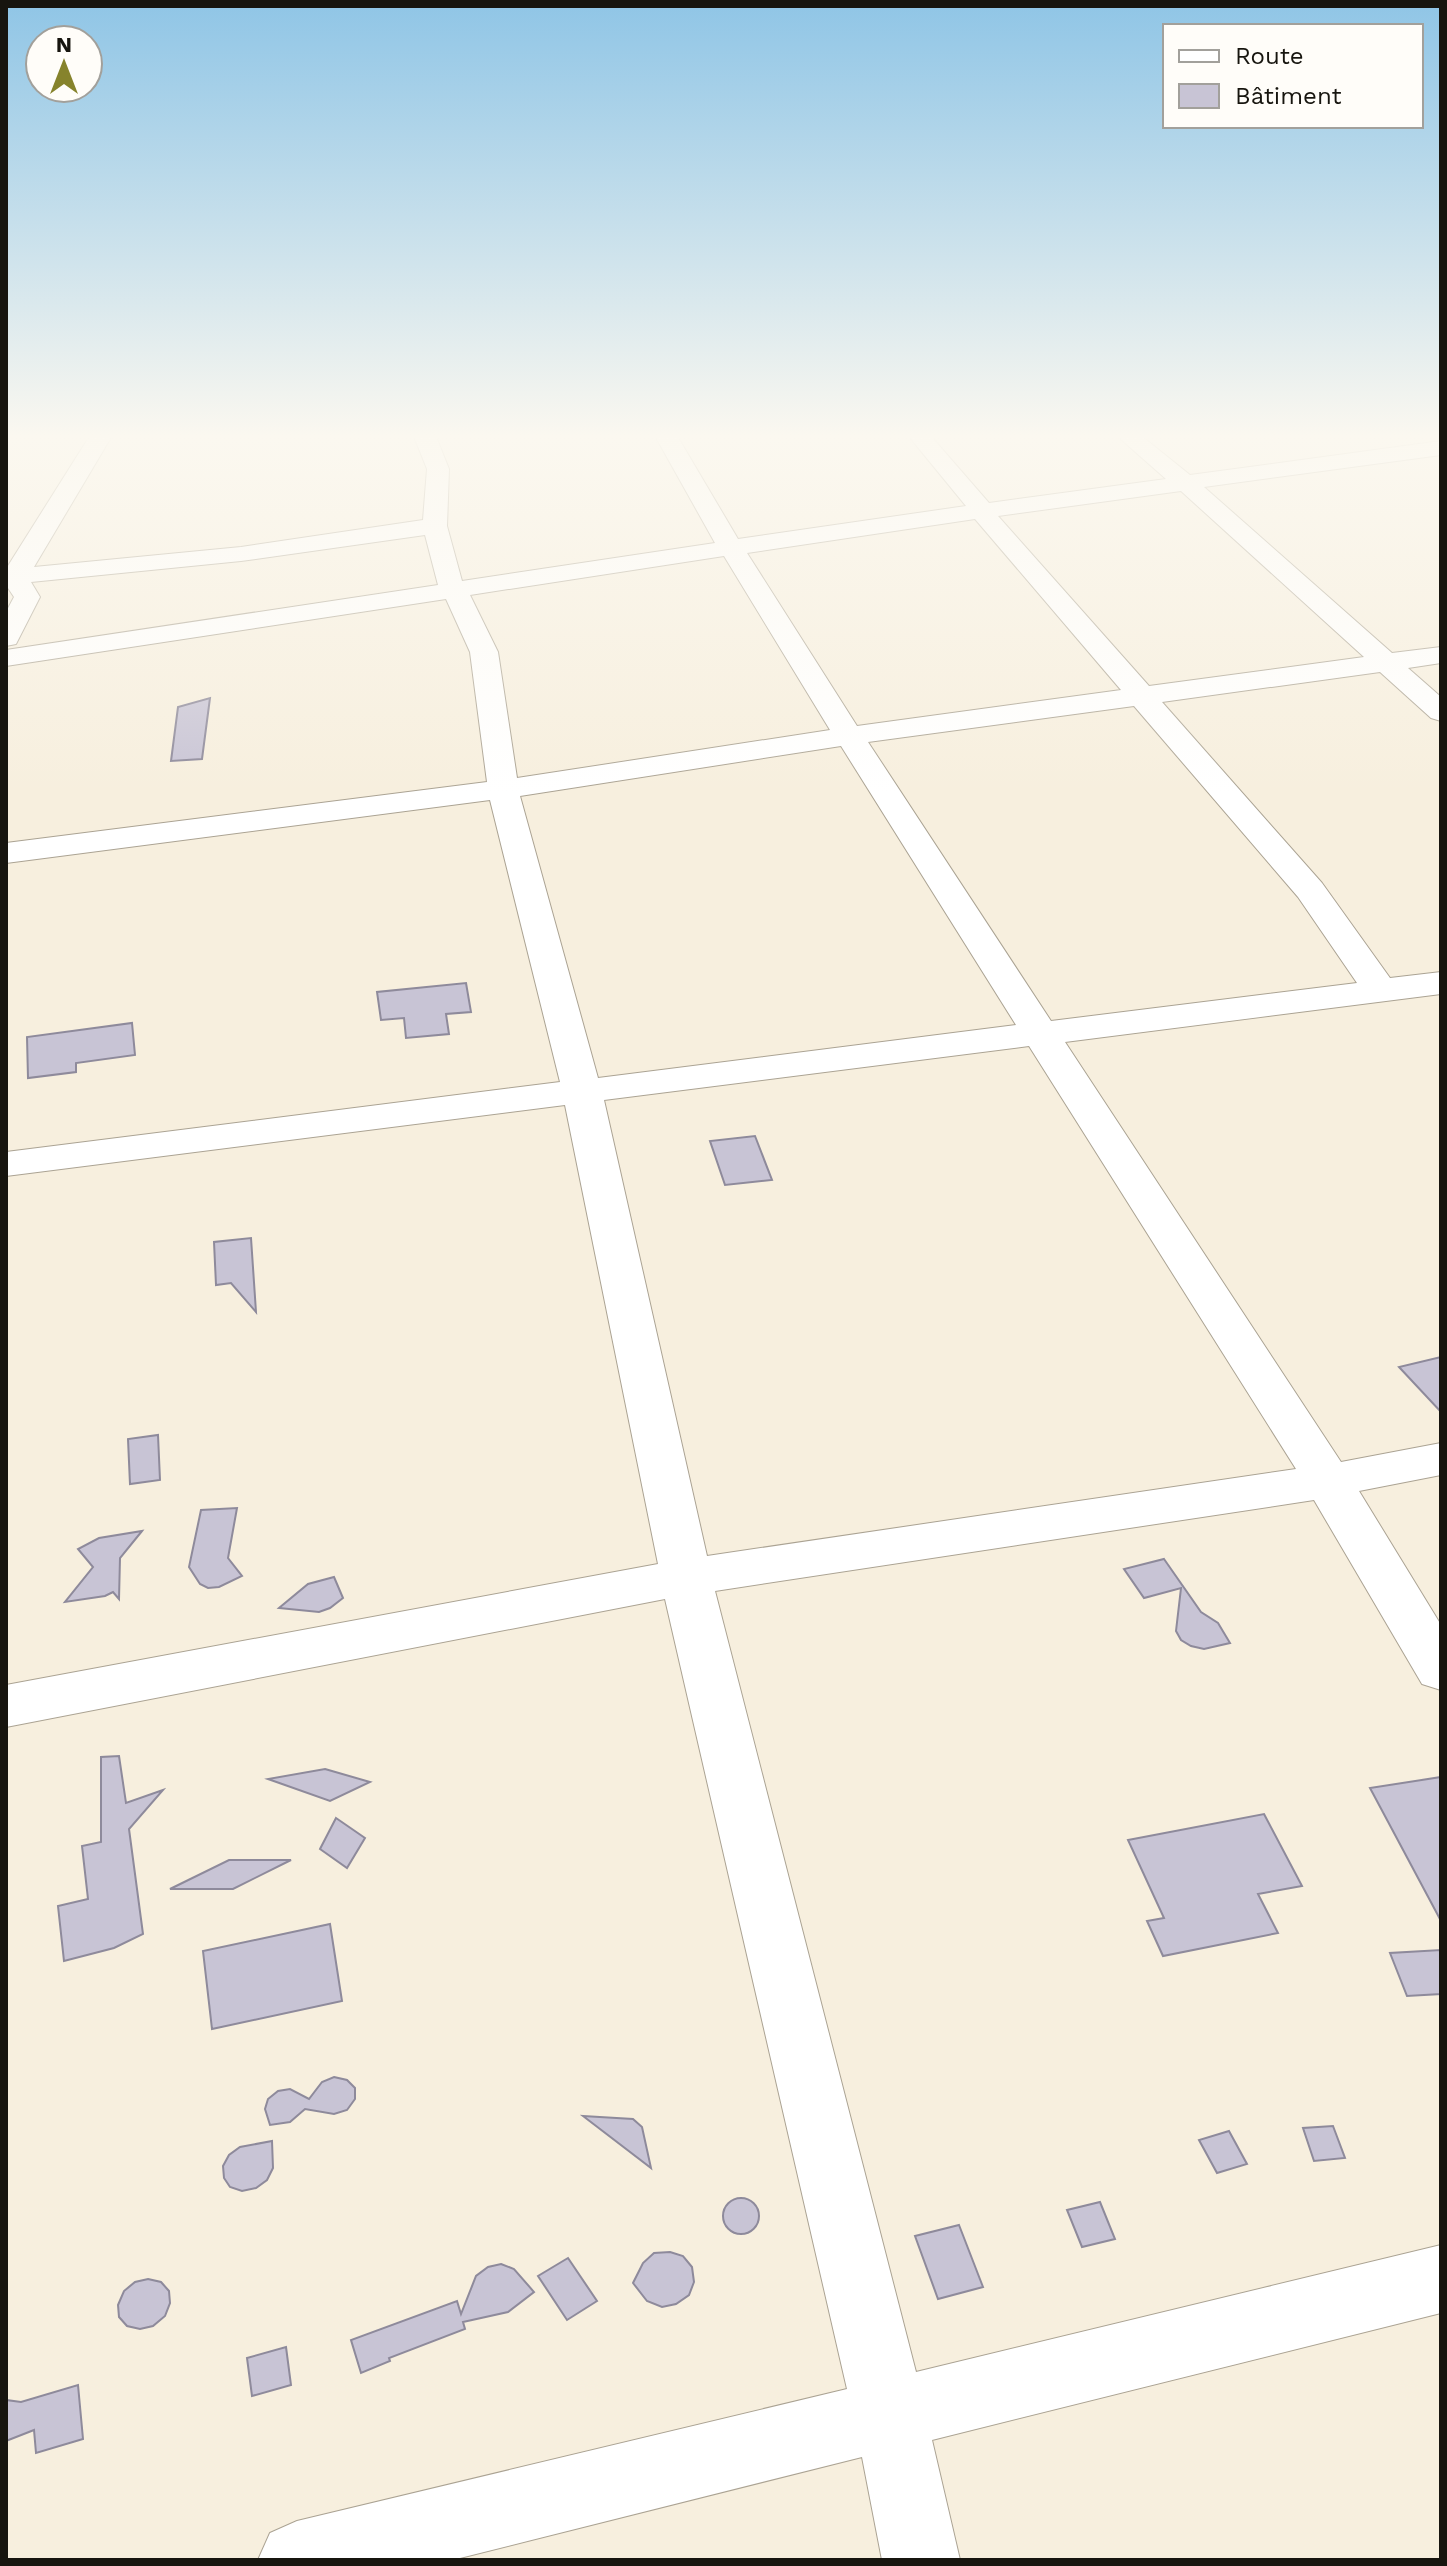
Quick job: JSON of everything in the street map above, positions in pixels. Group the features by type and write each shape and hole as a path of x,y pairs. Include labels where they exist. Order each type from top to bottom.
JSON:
{"street":[{"path":"10,577 25,554"},
{"path":"10,577 243,554"},
{"path":"441,554 447,579 484,652 503,789 582,1091 686,1577 890,2415 921,2560"},
{"path":"6,658 689,554"},
{"path":"736,554 849,736 1328,1481 1441,1670"},
{"path":"1017,554 1144,695 1272,850 1300,878 1381,991"},
{"path":"1264,554 1441,712"},
{"path":"6,638 27,597 10,577"},
{"path":"6,853 503,789 849,736 1441,655"},
{"path":"6,1164 1441,983"},
{"path":"6,1706 686,1577 1328,1481 1441,1459"},
{"path":"297,2560 1441,2279"}],"building":[{"path":"210,698 202,759 171,761 178,707"},
{"path":"466,983 471,1012 446,1014 449,1034 406,1038 404,1018 381,1020 377,992"},
{"path":"132,1023 135,1055 76,1063 76,1072 28,1078 27,1037"},
{"path":"755,1136 772,1180 725,1185 710,1141"},
{"path":"251,1238 256,1312 231,1283 216,1285 214,1242"},
{"path":"1441,1357 1441,1412 1399,1367"},
{"path":"158,1435 160,1480 130,1484 128,1439"},
{"path":"237,1508 228,1558 242,1576 219,1587 208,1588 200,1584 189,1567 201,1510"},
{"path":"142,1531 120,1558 119,1599 113,1592 65,1602 93,1567 78,1549 99,1538"},
{"path":"1164,1559 1201,1612 1218,1623 1230,1643 1204,1649 1181,1640 1176,1631 1181,1588 1144,1598 1124,1569"},
{"path":"334,1577 343,1598 330,1608 319,1612 279,1608 308,1584"},
{"path":"119,1756 126,1803 163,1790 129,1829 143,1934 114,1948 64,1961 58,1906 88,1899 82,1846 101,1842 101,1757"},
{"path":"325,1769 370,1782 330,1801 268,1779"},
{"path":"1441,1777 1441,1921 1370,1788"},
{"path":"1264,1814 1302,1886 1258,1894 1278,1933 1163,1956 1147,1921 1164,1918 1128,1840"},
{"path":"336,1818 365,1838 347,1868 320,1849"},
{"path":"229,1860 291,1860 233,1889 170,1889"},
{"path":"330,1924 342,2001 212,2029 203,1951"},
{"path":"1441,1950 1441,1994 1407,1996 1390,1953"},
{"path":"334,2077 347,2080 355,2088 355,2099 347,2110 334,2114 305,2109 290,2122 270,2125 265,2109 268,2099 278,2091 290,2089 309,2099 322,2082"},
{"path":"583,2116 633,2119 642,2127 651,2168"},
{"path":"1333,2126 1345,2158 1314,2161 1303,2128"},
{"path":"1229,2131 1247,2164 1217,2173 1199,2140"},
{"path":"272,2141 273,2168 267,2180 256,2188 242,2191 230,2187 224,2178 223,2166 229,2155 240,2147"},
{"path":"741,2198 753,2204 759,2216 753,2228 741,2234 729,2228 723,2216 729,2204"},
{"path":"1100,2202 1115,2239 1082,2247 1067,2210"},
{"path":"959,2225 983,2287 938,2299 915,2236"},
{"path":"670,2252 683,2256 692,2267 694,2282 689,2295 676,2304 662,2307 647,2301 633,2283 643,2263 654,2253"},
{"path":"568,2258 597,2301 567,2320 538,2276"},
{"path":"501,2264 514,2269 534,2292 508,2312 463,2322 465,2329 389,2358 390,2361 361,2373 351,2340 457,2301 461,2314 476,2276 488,2267"},
{"path":"148,2279 161,2282 169,2291 170,2303 165,2316 153,2326 140,2329 127,2326 119,2317 118,2305 124,2291 135,2282"},
{"path":"286,2347 291,2385 252,2396 247,2358"},
{"path":"78,2385 83,2439 36,2453 34,2430 6,2441 6,2400 21,2402"}]}
